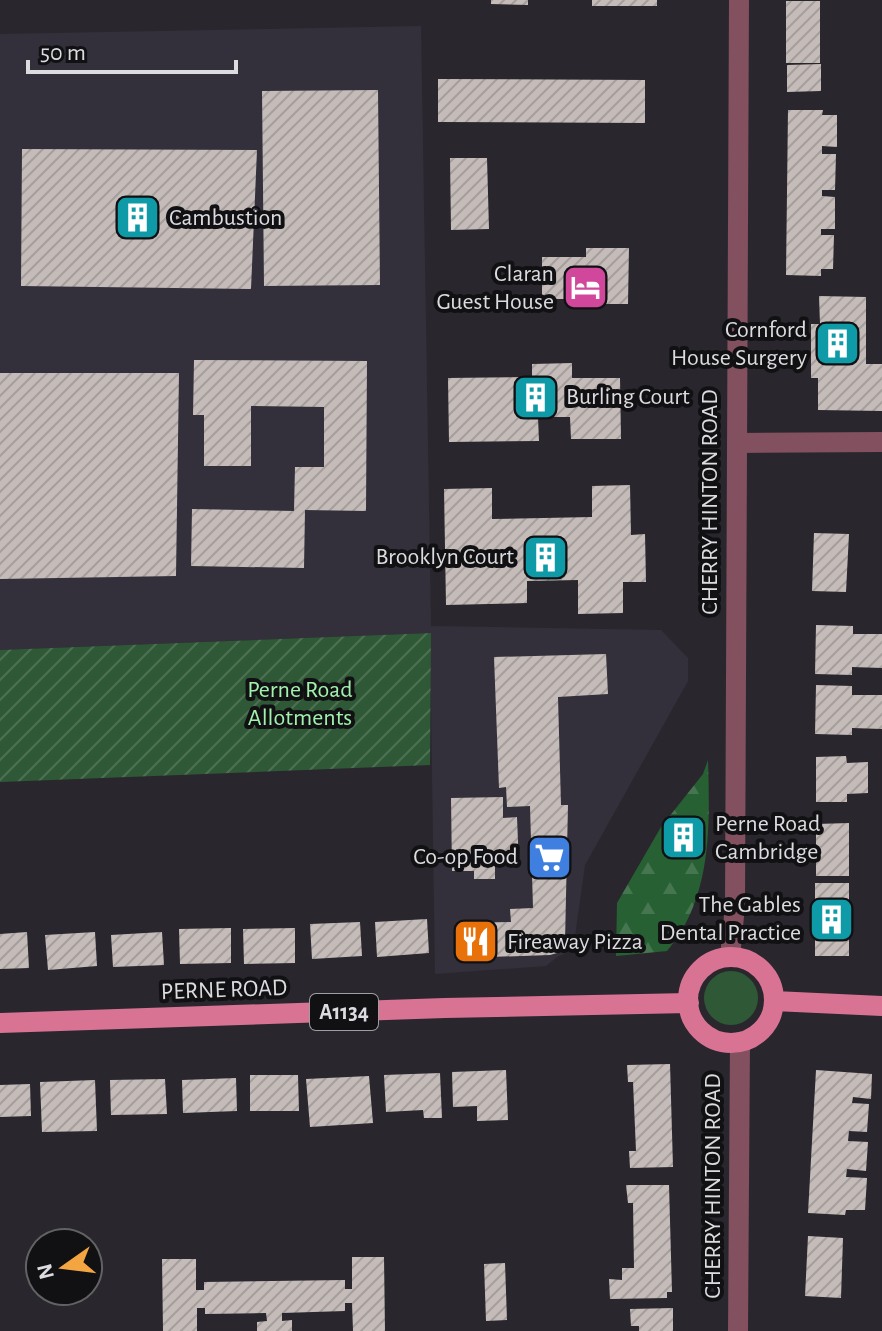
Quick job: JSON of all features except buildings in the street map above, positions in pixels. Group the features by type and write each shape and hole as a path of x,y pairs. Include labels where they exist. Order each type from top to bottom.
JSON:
{"main road":[{"path":"730,957 756,965 766,975 774,1001 764,1027 753,1037 740,1042 710,1038 691,1015 689,1003 690,987 696,975 717,959 730,957"},
{"path":"774,1001 882,1006"},
{"name":"PERNE ROAD","path":"0,1023 689,1003"}],"street":[{"name":"CHERRY HINTON ROAD","path":"730,957 735,906 739,0"},
{"path":"737,443 882,442"},
{"name":"CHERRY HINTON ROAD","path":"738,1331 740,1042"}],"shaded area":[{"path":"421,26 431,626 661,630 688,658 688,681 585,865 573,950 546,966 435,974 430,633 0,650 0,34"}],"green space":[{"name":"Perne Road Allotments","path":"431,633 430,765 0,782 0,650"},
{"path":"708,760 708,835 693,908 667,951 616,956 617,903 661,827 703,774"},
{"path":"731,971 750,979 758,998 750,1017 731,1025 712,1017 704,998 712,979"}],"place":[{"name":"Cambustion","path":"138,218"},
{"name":"Claran Guest House","path":"585,288"},
{"name":"Cornford House Surgery","path":"838,344"},
{"name":"Burling Court","path":"535,397"},
{"name":"Brooklyn Court","path":"545,557"},
{"name":"Perne Road Cambridge","path":"684,838"},
{"name":"Co-op Food","path":"549,857"},
{"name":"The Gables Dental Practice","path":"832,919"},
{"name":"Fireaway Pizza","path":"476,942"}]}
